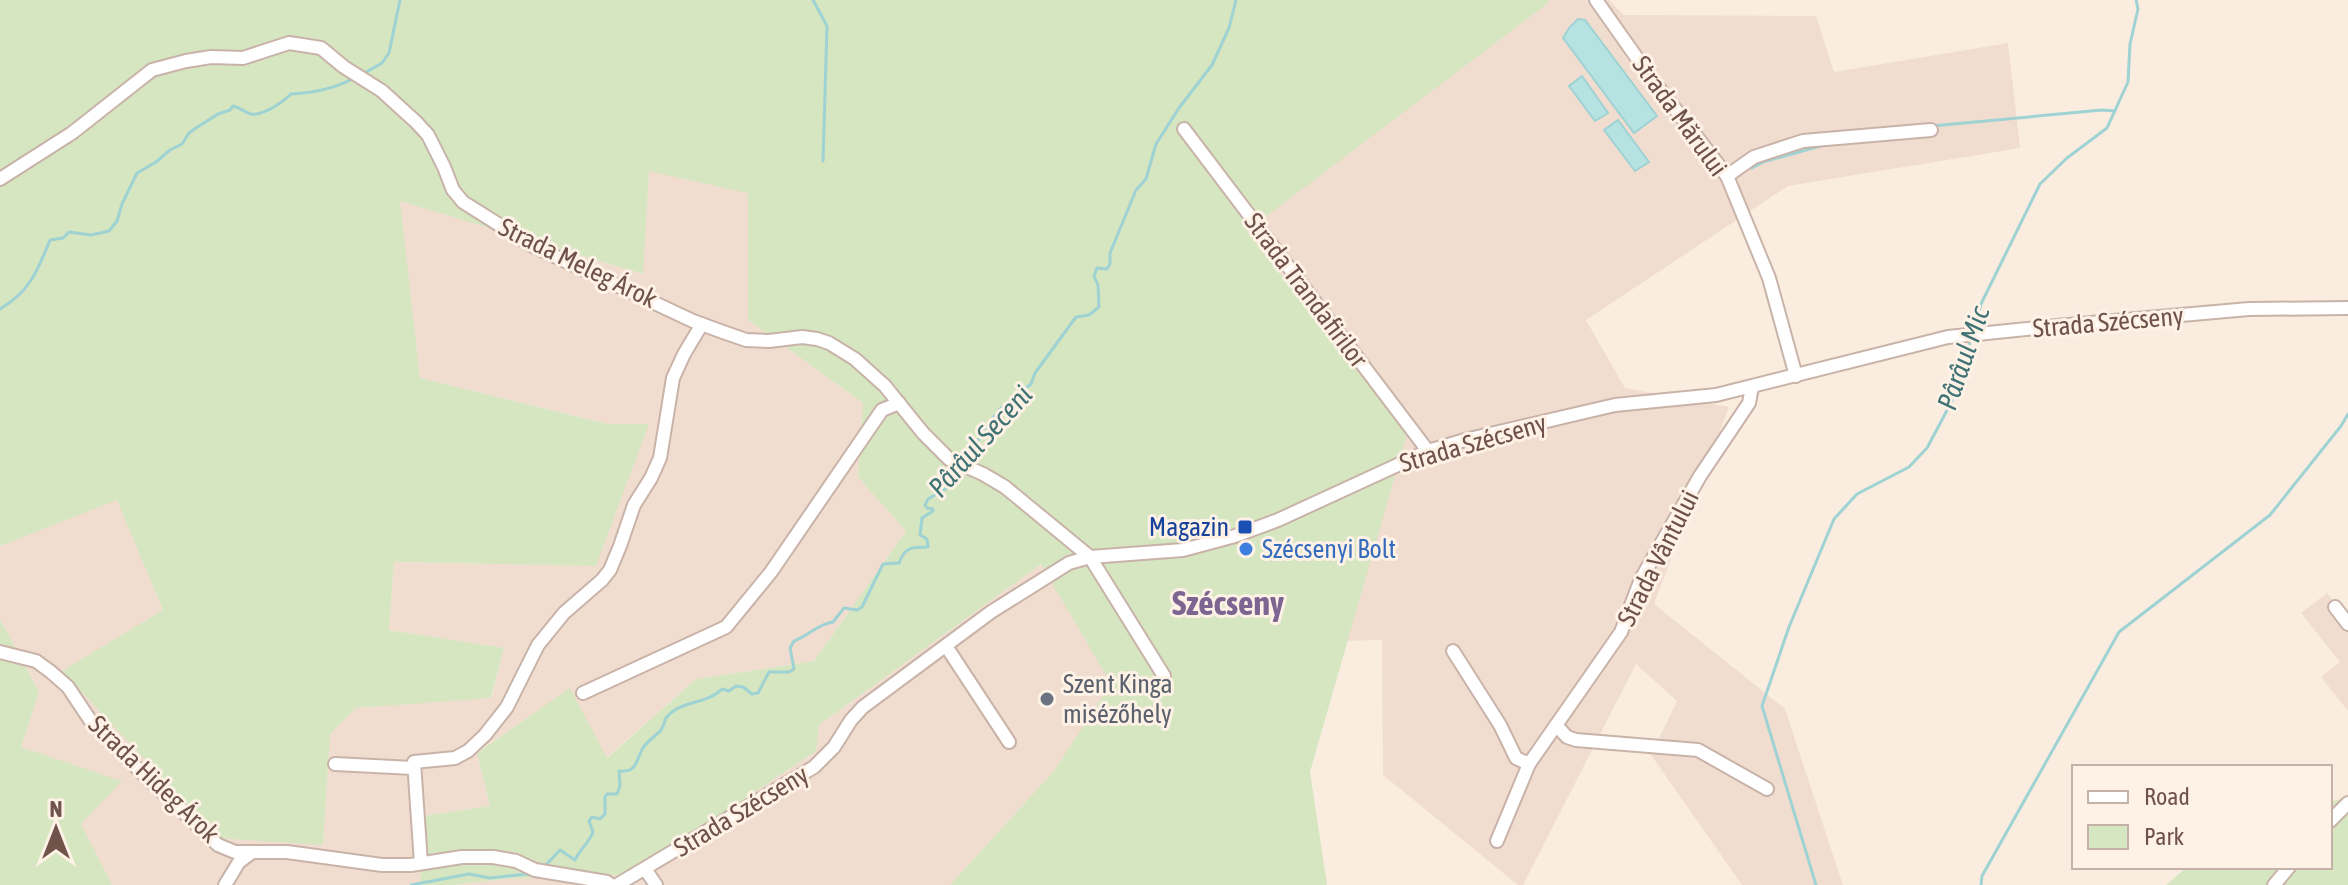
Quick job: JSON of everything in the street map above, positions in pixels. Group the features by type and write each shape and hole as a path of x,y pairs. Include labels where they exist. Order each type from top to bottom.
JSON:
{"street":[{"name":"Strada Mărului","path":"1596,0 1651,78 1727,176 1769,278 1796,376"},
{"name":"Strada Meleg Árok","path":"0,179 72,133 152,70 211,57 238,59 289,43 321,48 382,91 422,128 453,190 472,209 550,255 702,324 746,340 802,337 829,343 855,359 885,386 923,433 956,463 1005,487 1090,557 1164,676"},
{"name":"Strada Trandafirilor","path":"1184,129 1428,451"},
{"path":"1727,176 1754,157 1803,141 1931,130"},
{"name":"Strada Szécseny","path":"614,885 814,767 834,747 863,707 991,612 1059,569 1090,557 1183,550 1235,536 1278,520 1428,451 1615,405 1716,395 1948,337 2249,309 2348,308"},
{"path":"421,863 414,762 455,758 485,735 507,707 538,645 564,613 610,570 634,505 660,458 670,388 684,354 702,324"},
{"name":"Strada Vântului","path":"1497,841 1529,764 1621,632 1641,579 1700,476 1749,403 1752,387"},
{"path":"583,693 726,627 771,572 882,410 899,403"},
{"path":"2335,607 2348,624"},
{"path":"946,646 1009,742"},
{"path":"1453,651 1500,725 1516,758 1529,764"},
{"name":"Strada Hideg Árok","path":"0,652 36,661 51,672 68,687 90,720 196,825 218,845 235,852 287,852 382,865 493,857 516,861 542,871 614,885"},
{"path":"1556,725 1567,737 1576,740 1698,750 1767,789"},
{"path":"335,764 413,768"},
{"path":"2332,819 2348,803"},
{"path":"225,885 239,862 251,853"},
{"path":"645,869 656,885"},
{"path":"2274,885 2287,869"}],"shaded area":[{"path":"1214,0 1609,0 1624,15 1816,16 1834,72 2008,43 2020,148 1788,186 1586,320 1625,388 1729,407 1654,604 1785,709 1843,885 1742,885 1651,755 1677,701 1636,664 1523,885 1518,885 1383,775 1382,640 1249,643 1111,685 1053,772 950,885 455,885 505,879 622,875 722,814 815,751 819,725 1041,564 1142,99"},
{"path":"649,170 748,192 748,320 863,403 858,477 906,531 814,661 696,679 606,758 570,689 477,752 490,806 424,816 420,885 112,885 80,824 21,747 39,692 0,619 0,546 117,499 163,610 62,672 323,845 330,734 356,708 492,697 503,648 389,630 394,562 595,566 648,424 608,424 420,378 399,200 642,274"},
{"path":"2327,593 2348,620 2348,711 2321,677 2340,662 2301,613"}],"green space":[{"path":"0,0 1548,0 1247,231 1407,434 1310,772 1327,885 950,885 1053,772 1111,684 1041,564 819,725 816,751 722,814 622,875 420,885 424,816 490,806 477,753 570,688 607,758 696,679 814,661 906,531 858,477 863,403 748,320 748,193 649,171 643,274 400,201 420,378 608,424 649,424 596,566 394,562 389,630 504,648 491,698 356,708 330,734 323,845 218,838 62,671 163,610 117,500 0,546"},
{"path":"0,619 39,692 21,747 122,781 81,824 112,885 0,885"},
{"path":"2348,797 2348,885 2166,885 2185,869 2332,869 2332,801"}],"water":[{"path":"1578,19 1585,20 1657,116 1634,133 1563,38"},
{"path":"1582,76 1608,113 1595,121 1569,86"},
{"path":"1618,120 1649,162 1635,171 1604,130"}],"waterway":[{"path":"361,75 382,63 389,53 400,0"},
{"path":"813,0 827,26 823,161"},
{"name":"Pârâul Seceni","path":"958,460 975,447 999,410 1031,384 1035,373 1076,317 1089,315 1099,307 1098,285 1094,276 1097,268 1107,269 1110,264 1110,253 1136,190 1146,179 1156,144 1212,65 1229,28 1236,0"},
{"name":"Pârâul Mic","path":"1973,332 1981,304 2040,184 2067,158 2107,128 2128,82 2130,44 2138,9 2136,0"},
{"path":"0,309 26,288 50,240 63,238 69,232 91,235 109,231 117,221 137,173 182,144 196,128 233,106 251,114 261,113 291,94 324,90 354,78"},
{"path":"1932,126 2115,111"},
{"path":"1752,168 1824,145"},
{"name":"Pârâul Mic","path":"1816,885 1762,706 1789,627 1834,519 1857,494 1909,467 1927,448 1952,401 1971,339"},
{"path":"1981,885 1982,876 2119,632 2270,515 2348,414"},
{"name":"Pârâul Seceni","path":"543,868 560,850 575,860 593,832 589,821 592,817 600,819 605,814 607,794 617,794 619,771 633,768 643,748 661,730 672,712 709,698 722,689 729,691 736,686 752,694 758,693 769,672 794,669 790,648 794,641 833,622 844,608 857,610 862,607 883,564 899,563 909,549 928,547 927,539 920,535 922,518 933,509 925,505 928,499 947,488 946,479 955,467"},
{"name":"Pârâul Seceni","path":"411,885 469,874 490,878 540,875"}],"place":[{"name":"Magazin","path":"1245,527"},
{"name":"Szécsenyi Bolt","path":"1246,549"},
{"name":"Szent Kinga misézőhely","path":"1047,699"}],"district":[{"name":"Szécseny","path":"1228,603"}]}
